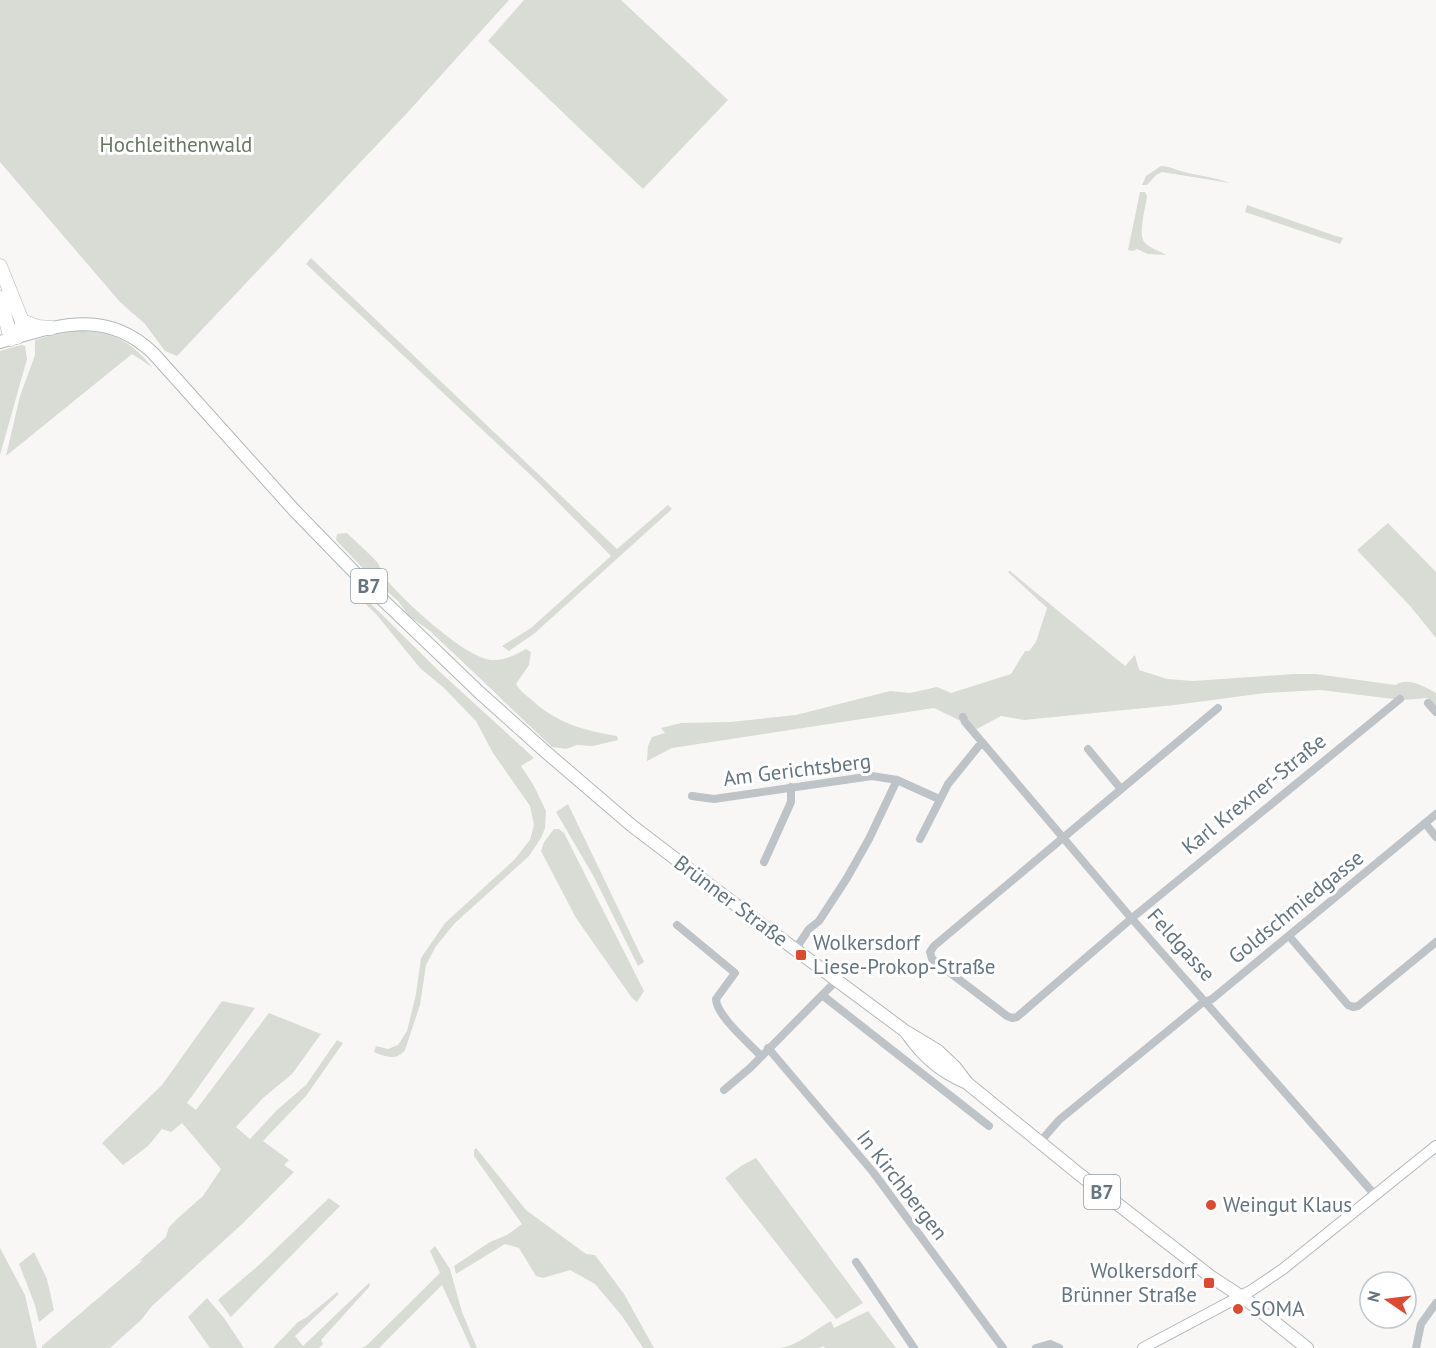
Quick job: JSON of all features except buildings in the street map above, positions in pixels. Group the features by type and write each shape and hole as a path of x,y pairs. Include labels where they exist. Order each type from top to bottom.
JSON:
{"highway":[{"path":"0,266 22,321 21,329 9,340"},
{"path":"0,298 9,340"},
{"path":"22,321 38,327 51,328"}],"main road":[{"name":"Brünner Straße","path":"51,328 77,324 103,325 130,334 143,344 294,510 362,580 480,693 547,753 654,843 836,981 905,1031 938,1051 955,1067 967,1083 1040,1142 1210,1276 1240,1296 1307,1348"},
{"name":"B7","path":"9,340 51,328"}],"street":[{"name":"Karl Krexner-Straße","path":"1063,837 934,945 930,952 932,959 1007,1017 1017,1017 1132,918 1400,699"},
{"path":"1428,703 1436,712"},
{"path":"1063,837 1218,708"},
{"name":"Feldgasse","path":"963,717 1132,918 1375,1195"},
{"path":"920,839 939,799 964,762 982,742"},
{"path":"1088,749 1121,789"},
{"name":"Am Gerichtsberg","path":"692,796 709,799 872,776 897,780 939,799"},
{"path":"795,950 809,929 819,921 847,878 869,839 897,780"},
{"path":"764,862 791,802 791,787"},
{"name":"Goldschmiedgasse","path":"1040,1142 1059,1120 1206,1001 1212,999 1436,814"},
{"path":"1425,824 1436,837"},
{"path":"677,925 735,973 716,999 716,1003 726,1019 760,1055"},
{"path":"1289,936 1348,1005 1353,1007 1358,1006 1436,942"},
{"path":"724,1090 750,1068 760,1055 836,981"},
{"path":"822,995 989,1126"},
{"name":"In Kirchbergen","path":"768,1048 873,1172 1003,1348"},
{"path":"1143,1348 1251,1290 1282,1269 1436,1146"},
{"path":"855,1262 914,1348"},
{"path":"1416,1348 1421,1324 1436,1304"},
{"path":"1036,1348 1050,1344 1059,1348"}],"green space":[{"name":"Hochleithenwald","path":"0,0 509,0 408,112 177,356 165,351 145,324 120,302 0,162"},
{"path":"524,0 621,0 728,100 643,189 488,41"},
{"path":"1161,166 1230,183 1162,172 1147,185 1142,185 1146,176"},
{"path":"1140,192 1145,192 1147,196 1142,228 1143,239 1147,245 1166,255 1148,254 1137,249 1128,250"},
{"path":"1247,205 1343,238 1340,244 1245,212"},
{"path":"311,258 617,549 668,505 672,509 535,633 509,651 502,646 531,628 611,556 539,483 306,264"},
{"path":"77,331 100,333 119,339 136,350 152,367 132,354 6,456 20,396 35,355 35,340"},
{"path":"25,346 27,359 0,455 0,351"},
{"path":"1388,523 1436,572 1436,638 1411,607 1357,550"},
{"path":"347,533 377,562 384,576 394,588 450,639 479,657 491,660 500,660 526,649 531,652 529,665 516,684 522,691 552,715 583,729 617,736 618,740 593,746 577,745 566,749 552,747 430,631 409,616 398,601 374,580 336,540 337,534"},
{"path":"1010,571 1125,666 1135,655 1139,670 1167,679 1193,681 1316,674 1395,685 1411,682 1436,693 1436,708 1428,698 1401,700 1321,690 1265,693 1175,705 1024,720 1001,716 977,729 934,708 672,748 647,761 648,746 652,737 665,733 661,728 681,723 730,722 796,715 890,691 910,693 937,687 951,693 1011,674 1025,651 1029,651 1036,642 1047,608 1008,572"},
{"path":"360,593 440,672 534,758 521,766 546,811 545,828 529,856 455,923 436,946 426,965 420,1005 405,1050 394,1057 374,1052 376,1046 388,1049 398,1045 407,1031 416,994 421,958 445,923 514,860 530,840 534,825 530,806 493,753 476,721 444,688 420,668 376,614 357,596"},
{"path":"568,804 644,962 638,966 594,877 556,812"},
{"path":"554,829 559,829 564,833 644,991 637,1002 576,918 541,851 544,842"},
{"path":"222,1001 255,1008 187,1103 196,1110 269,1013 321,1034 292,1074 263,1098 236,1127 250,1139 277,1110 306,1085 337,1040 343,1043 306,1096 263,1141 289,1160 284,1165 294,1172 110,1348 42,1348 166,1237 169,1227 203,1196 221,1169 182,1123 171,1132 162,1129 148,1146 123,1165 102,1143 162,1085"},
{"path":"476,1148 526,1210 586,1254 595,1255 624,1294 654,1348 643,1348 622,1316 595,1284 570,1270 543,1278 536,1276 519,1248 505,1244 456,1274 454,1266 522,1224 474,1156"},
{"path":"756,1158 863,1303 836,1319 725,1178"},
{"path":"329,1198 340,1206 231,1317 218,1300 260,1264"},
{"path":"435,1246 450,1269 462,1312 477,1348 471,1348 442,1285 379,1348 361,1348 366,1346 440,1273 430,1251"},
{"path":"0,1248 25,1295 37,1348 0,1348"},
{"path":"34,1252 47,1279 54,1310 39,1322 19,1264"},
{"path":"369,1283 370,1286 321,1340 323,1344 319,1348 273,1348 298,1322 337,1292 339,1294 295,1336 303,1346"},
{"path":"207,1298 244,1348 210,1348 188,1317"},
{"path":"868,1311 896,1348 825,1348 823,1346 819,1348 778,1348 792,1345 831,1321 834,1328"}],"place":[{"name":"Wolkersdorf Liese-Prokop-Straße","path":"801,955"},
{"name":"Weingut Klaus","path":"1211,1205"},
{"name":"Wolkersdorf Brünner Straße","path":"1209,1283"},
{"name":"SOMA","path":"1238,1309"}]}
